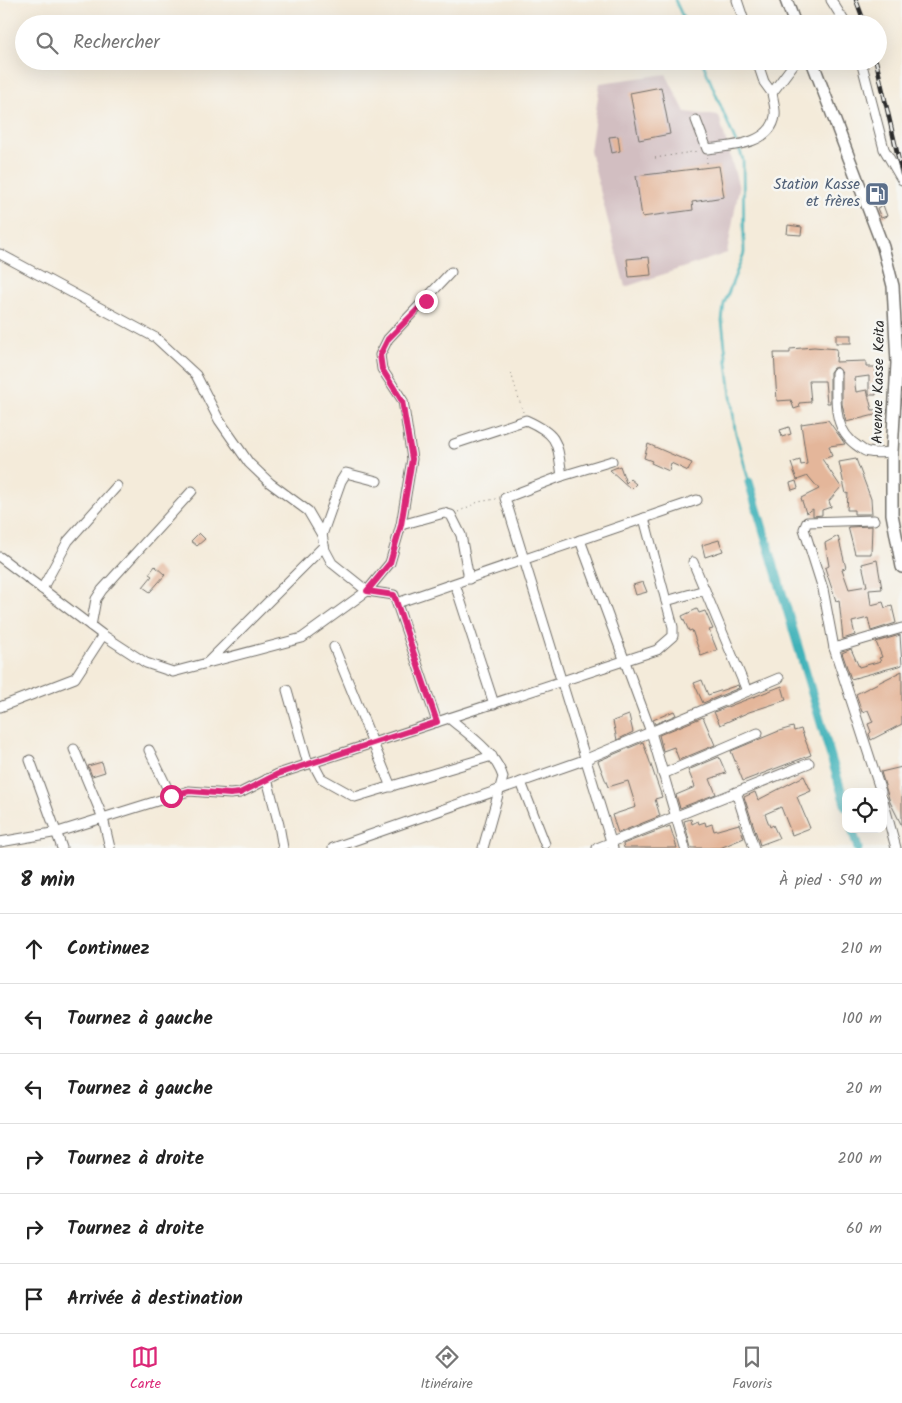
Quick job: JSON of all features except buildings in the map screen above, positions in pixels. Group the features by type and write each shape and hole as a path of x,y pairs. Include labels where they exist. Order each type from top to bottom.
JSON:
{"main road":[{"path":"786,0 792,15"},
{"name":"Avenue Kasse Keita","path":"815,70 884,247 893,286 897,363 892,452 892,514 902,567"}],"street":[{"path":"737,0 742,15"},
{"path":"831,0 840,15"},
{"path":"696,120 707,149 752,142 773,126 775,114 772,93 764,82 760,70"},
{"path":"772,93 789,70"},
{"path":"863,70 884,149 902,180"},
{"path":"0,254 156,338 196,375 219,420 249,463 270,483 308,511 322,535 324,546 332,563 367,591 394,595 437,722"},
{"path":"0,557 103,635 146,663 173,672 302,638 367,591 390,563 401,525 412,459 402,401 382,369 380,355 388,339 451,272"},
{"path":"836,373 836,412 838,423 844,434 852,442 868,452 892,452"},
{"path":"454,444 526,420 547,429 558,452 562,476"},
{"path":"612,461 562,476 504,498 612,845"},
{"path":"322,535 341,481 346,473 377,480"},
{"path":"42,589 68,541 117,486"},
{"path":"91,626 96,599 102,590 192,490"},
{"path":"397,603 697,500"},
{"path":"401,525 444,513 451,515 461,535 469,579"},
{"path":"6,844 58,832 189,791 240,793 267,779 311,763 657,650 673,636 644,518"},
{"path":"874,520 807,522 804,529 823,589 834,648 880,788"},
{"path":"580,540 650,732 685,848"},
{"path":"206,664 324,546"},
{"path":"693,562 747,691"},
{"path":"455,584 494,704"},
{"path":"666,602 705,590"},
{"path":"834,648 902,628"},
{"path":"0,707 75,678 103,635"},
{"path":"334,648 390,787"},
{"path":"333,848 584,760 779,678"},
{"path":"287,690 311,763 321,778 355,797 492,756"},
{"path":"449,718 492,756 500,766 503,777 502,788 483,848"},
{"path":"663,774 758,733"},
{"path":"74,749 103,818 110,848"},
{"path":"149,750 171,796"},
{"path":"30,760 58,832 62,848"},
{"path":"596,848 612,845 675,817 809,763"},
{"path":"267,779 283,848"},
{"path":"521,782 545,844"},
{"path":"736,792 754,848"},
{"path":"887,815 896,848"}],"path":[{"path":"655,158 707,149 707,164"},
{"path":"511,373 526,420"},
{"path":"451,515 478,502 504,498"}],"shaded area":[{"path":"666,74 685,112 719,116 739,188 727,253 625,287 590,151 600,83"}],"waterway":[{"path":"675,0 682,15"},
{"path":"706,70 736,143"},
{"path":"739,148 743,160 744,253 724,304 722,321 735,430 749,482"},
{"path":"749,482 842,794"},
{"path":"853,833 858,848"}],"railway":[{"path":"856,0 862,15"},
{"path":"878,70 902,174"}],"place":[{"name":"Station Kasse et frères","path":"877,194"}],"route":[{"path":"171,796 189,791 240,793 278,774 437,722 394,595 367,591 390,563 401,525 412,459 402,401 382,369 380,355 382,347 388,339 426,301"}]}
